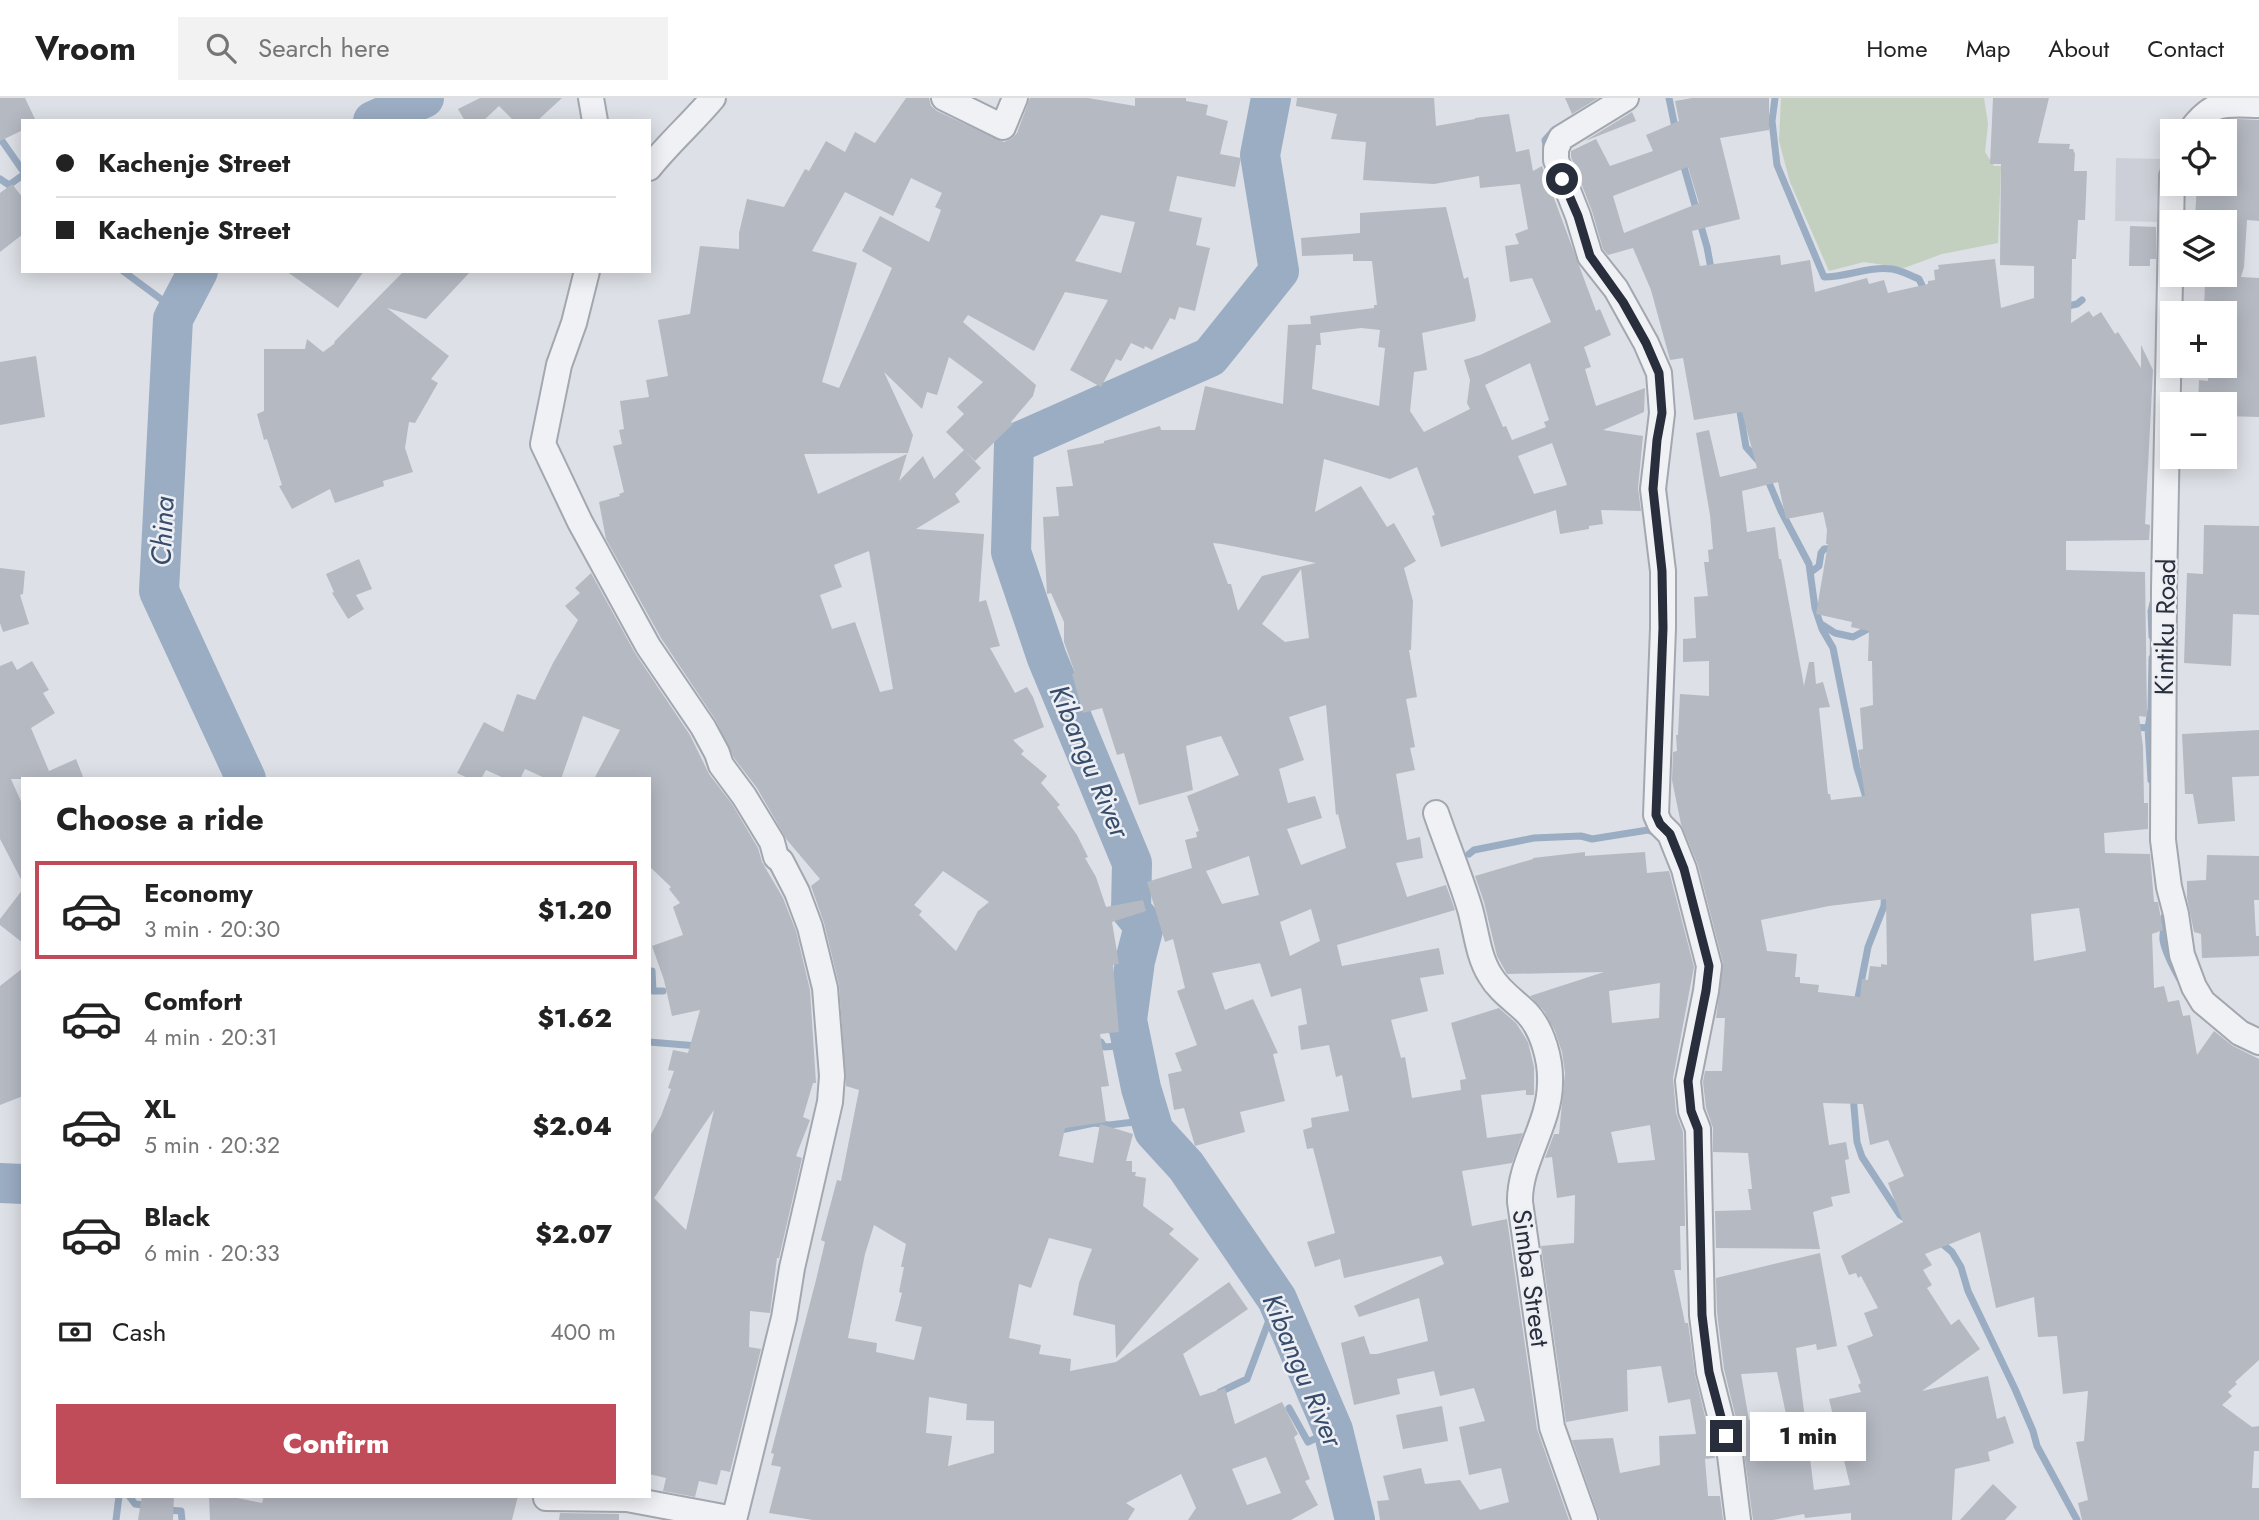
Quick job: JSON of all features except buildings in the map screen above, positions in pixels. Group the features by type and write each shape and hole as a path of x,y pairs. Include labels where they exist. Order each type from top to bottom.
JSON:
{"street":[{"path":"651,166 713,98"},
{"path":"944,98 1003,127 1015,98"},
{"path":"1626,98 1561,138 1556,149 1556,160 1590,256 1621,298 1659,373 1662,413 1653,489 1662,571 1663,628 1656,815 1660,824 1670,834 1684,869 1709,966 1688,1081 1691,1111 1698,1129 1702,1315 1709,1372 1730,1455 1738,1520"},
{"path":"2201,119 2210,109 2222,104 2259,105"},
{"name":"Kintiku Road","path":"2172,196 2163,840 2182,955 2194,988 2203,1002 2240,1033 2259,1042"},
{"path":"586,273 574,323 559,365 543,444 580,522 648,646 703,727 717,753 720,765 744,796 772,842 776,858 781,861 797,892 810,927 825,988 832,1076 830,1102 792,1268 785,1318 734,1520 618,1498"},
{"name":"Simba Street","path":"1436,813 1469,908 1482,958 1490,975 1530,1016 1544,1044 1549,1066 1551,1085 1543,1123 1520,1189 1520,1202 1552,1427 1585,1520"}],"shaded area":[{"path":"2116,158 2160,159 2160,196 2163,196 2160,222 2115,221"}],"green space":[{"path":"1781,98 1984,98 1988,124 1985,152 1994,166 2001,166 1998,243 1942,254 1904,268 1864,262 1829,271 1790,182 1779,141"}],"waterway":[{"name":"China","path":"377,119 424,98"},
{"name":"Kibangu River","path":"1271,98 1260,155 1279,271 1210,357 1014,444 1011,552 1047,658 1132,863 1131,910 1144,926 1135,961 1127,1020 1141,1088 1154,1131 1186,1166 1277,1299 1333,1430 1355,1520"},
{"path":"1669,98 1676,132"},
{"path":"1775,98 1772,121 1777,165 1824,277 1892,269 1919,279 1926,294"},
{"path":"1547,152 1545,140 1554,130"},
{"path":"0,138 21,168"},
{"path":"1682,160 1712,274"},
{"path":"0,179 9,185 21,176"},
{"path":"126,273 177,311"},
{"name":"China","path":"197,273 173,319 159,591 245,777"},
{"path":"2063,307 2082,300"},
{"path":"1739,406 1746,447 1761,464"},
{"path":"1767,478 1809,564 1815,608 1822,629 1833,648 1857,768 1868,804"},
{"path":"1811,572 1819,566 1824,549 1835,548"},
{"path":"2152,636 2151,611 2154,599"},
{"path":"1821,624 1835,633 1853,637 1870,628"},
{"path":"2148,728 2152,658"},
{"path":"2132,727 2148,728 2151,780"},
{"path":"1469,854 1474,850 1534,838 1581,836 1592,839 1648,830 1656,833"},
{"path":"1857,1003 1868,947 1884,906 1885,890"},
{"path":"2164,917 2164,945 2179,978"},
{"path":"652,971 653,991 663,991"},
{"path":"651,1042 698,1046"},
{"path":"1093,1043 1101,1042 1104,1047 1132,1045"},
{"path":"1853,1095 1857,1142 1862,1157 1900,1215 1908,1220"},
{"path":"1056,1131 1094,1123 1109,1125 1151,1120"},
{"name":"China","path":"0,1183 21,1184"},
{"path":"1938,1240 1952,1252 1961,1267 1968,1291 2015,1389 2037,1446 2077,1520"},
{"path":"1220,1392 1247,1379 1277,1299"},
{"path":"1289,1408 1308,1442 1333,1430"},
{"path":"116,1520 119,1498"},
{"path":"130,1498 135,1504 149,1506"},
{"path":"167,1510 181,1511 182,1520"}],"route":[{"path":"1562,179 1572,198 1590,256 1616,289 1659,373 1662,413 1653,489 1662,571 1663,628 1656,815 1660,824 1670,834 1684,869 1709,966 1688,1081 1691,1111 1698,1129 1702,1315 1709,1372 1726,1436"}]}
